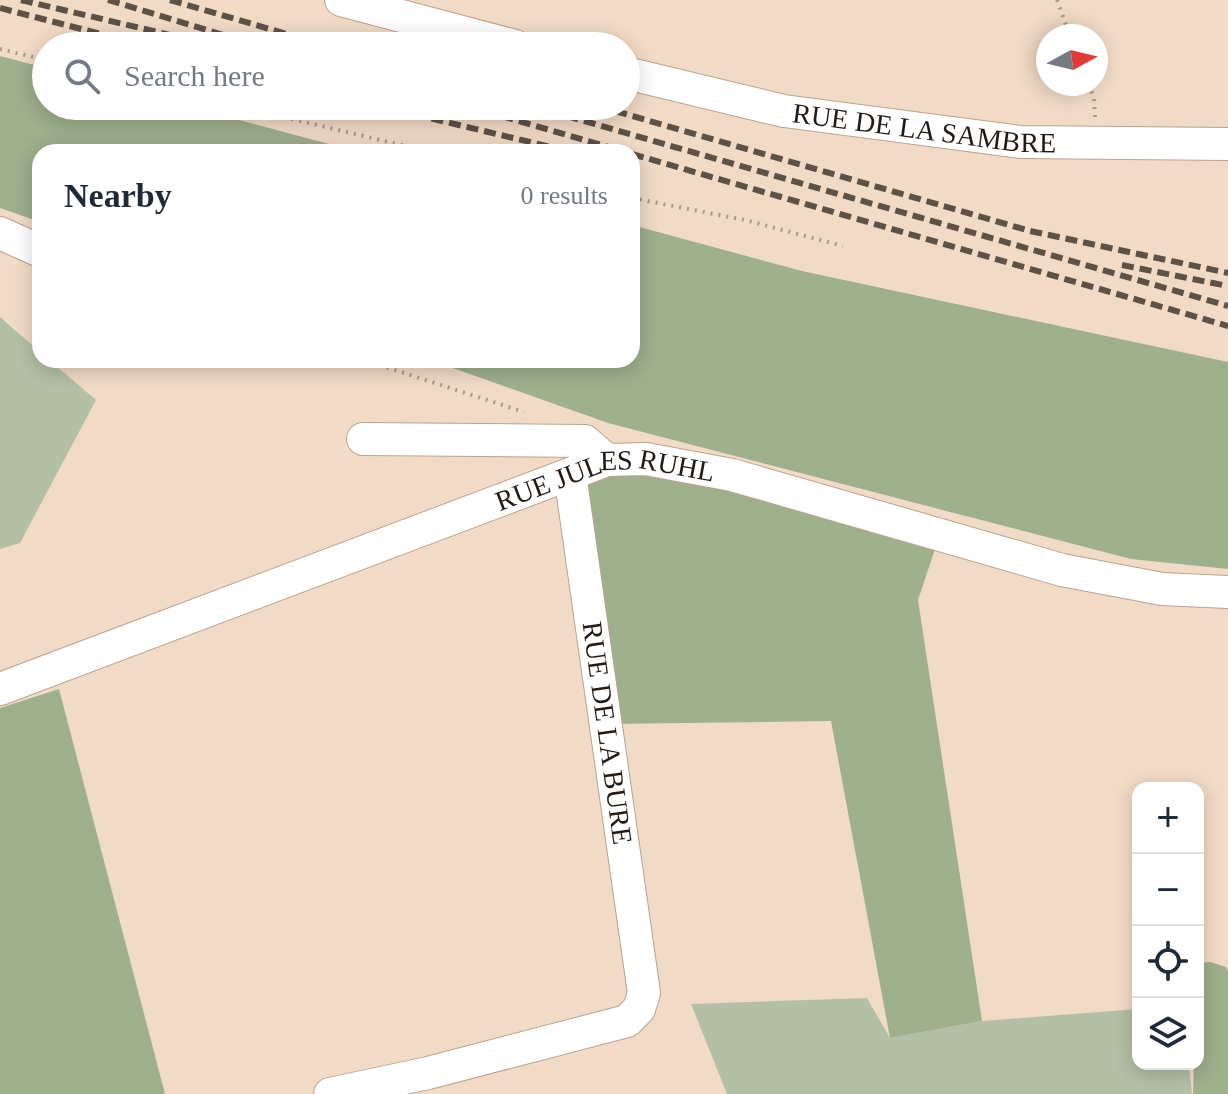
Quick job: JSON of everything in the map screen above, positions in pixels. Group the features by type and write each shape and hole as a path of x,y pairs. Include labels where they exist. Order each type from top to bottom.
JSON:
{"street":[{"path":"341,0 462,32"},
{"name":"RUE DE LA SAMBRE","path":"640,76 784,111 1021,142 1228,144"},
{"path":"0,233 32,247"},
{"path":"363,439 585,441 607,460"},
{"name":"RUE JULES RUHL","path":"0,689 607,460 646,459 732,475 1062,570 1162,589 1228,592"},
{"name":"RUE DE LA BURE","path":"330,1094 428,1073 627,1021 639,1009 644,993 570,474"}],"path":[{"path":"1057,0 1066,24"},
{"path":"0,49 32,57"},
{"path":"296,120 397,144"},
{"path":"640,200 745,220 843,246"},
{"path":"389,368 535,415"}],"green space":[{"path":"0,56 32,64 32,120 239,120 329,144 32,144 32,219 0,208"},
{"path":"640,227 802,271 1228,362 1228,569 1131,559 608,423 453,368 640,368"},
{"path":"0,317 32,345 32,368 58,368 96,400 20,543 0,549"},
{"path":"570,474 744,479 935,549 918,600 982,1021 890,1038 831,721 607,724"},
{"path":"59,689 165,1094 0,1094 0,708"},
{"path":"1204,962 1226,967 1228,971 1228,1094 1193,1094 1194,1070 1204,1070"},
{"path":"867,998 890,1038 982,1021 1132,1009 1132,1070 1190,1070 1192,1094 727,1094 691,1004"}],"railway":[{"path":"21,0 157,32"},
{"path":"108,0 214,32"},
{"path":"170,0 280,32"},
{"path":"0,8 93,32"},
{"path":"640,118 1030,231 1228,273"},
{"path":"438,120 538,144"},
{"path":"515,120 598,144"},
{"path":"581,120 1228,306"},
{"path":"640,156 1228,326"},
{"path":"1122,265 1228,286"}]}
